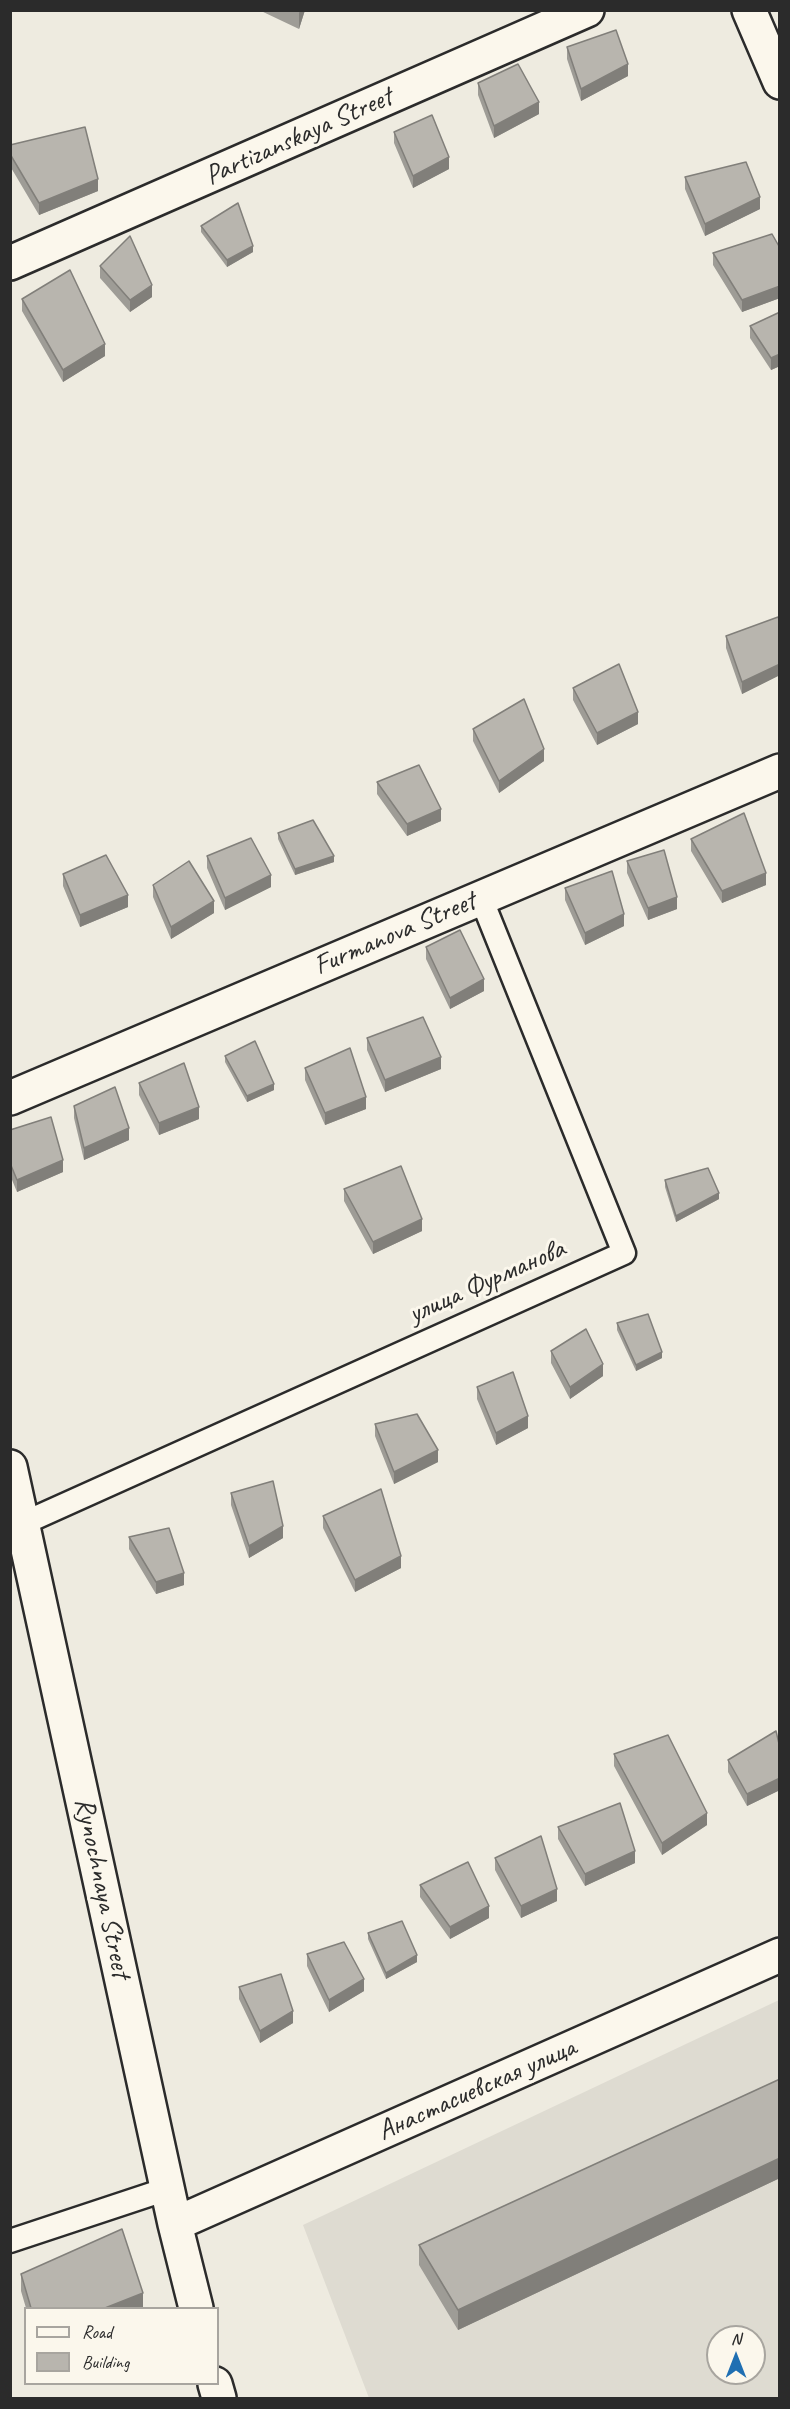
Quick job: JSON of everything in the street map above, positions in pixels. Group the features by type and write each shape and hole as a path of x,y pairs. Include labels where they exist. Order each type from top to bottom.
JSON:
{"street":[{"name":"Partizanskaya Street","path":"10,263 587,10"},
{"path":"749,10 780,82"},
{"name":"Furmanova Street","path":"10,1098 780,771"},
{"name":"Rynochnaya Street","path":"10,1467 24,1522 167,2189 196,2307"},
{"name":"Анастасиевская улица","path":"175,2224 780,1955"}],"lane":[{"name":"улица Фурманова","path":"24,1522 624,1253 481,898"},
{"path":"10,2241 167,2189"}],"shaded area":[{"path":"779,2000 779,2398 369,2398 303,2225"}],"building":[{"path":"616,30 628,64 581,89 567,47"},
{"path":"518,64 539,102 494,126 478,83"},
{"path":"432,115 449,157 413,176 394,132"},
{"path":"85,127 98,179 39,203 10,154 10,145"},
{"path":"746,162 760,197 705,224 685,177"},
{"path":"238,203 253,246 227,260 201,226"},
{"path":"772,234 780,248 780,286 742,300 713,253"},
{"path":"130,236 152,285 130,300 100,266"},
{"path":"70,270 105,344 63,370 22,299"},
{"path":"780,312 780,354 771,358 750,326"},
{"path":"778,617 780,664 742,682 726,636"},
{"path":"619,664 638,712 597,733 573,688"},
{"path":"524,699 544,749 499,781 473,729"},
{"path":"419,765 441,809 407,824 377,782"},
{"path":"744,813 766,873 722,891 691,839"},
{"path":"313,820 334,856 295,869 278,833"},
{"path":"251,838 271,875 225,898 207,856"},
{"path":"664,850 677,897 648,908 627,861"},
{"path":"106,855 128,895 80,915 63,874"},
{"path":"189,861 214,901 171,927 153,885"},
{"path":"612,871 624,914 585,933 565,888"},
{"path":"460,930 484,979 450,998 426,947"},
{"path":"423,1017 441,1057 385,1080 367,1038"},
{"path":"255,1041 274,1084 247,1096 225,1056"},
{"path":"350,1048 366,1097 325,1113 305,1068"},
{"path":"184,1063 199,1107 159,1123 139,1083"},
{"path":"115,1087 129,1128 84,1148 74,1106"},
{"path":"51,1117 63,1160 17,1180 10,1163 10,1130"},
{"path":"401,1166 422,1219 373,1242 344,1189"},
{"path":"708,1168 719,1193 676,1216 665,1180"},
{"path":"648,1314 662,1352 636,1365 617,1323"},
{"path":"586,1329 603,1364 570,1387 551,1351"},
{"path":"513,1372 528,1416 496,1433 477,1387"},
{"path":"417,1414 438,1450 394,1472 375,1424"},
{"path":"273,1481 283,1526 249,1546 231,1493"},
{"path":"381,1489 401,1556 355,1580 323,1516"},
{"path":"169,1528 184,1573 156,1582 129,1537"},
{"path":"776,1731 780,1748 780,1778 747,1794 728,1760"},
{"path":"668,1735 707,1813 662,1843 614,1754"},
{"path":"620,1803 635,1851 585,1874 558,1827"},
{"path":"541,1836 557,1889 521,1906 495,1858"},
{"path":"468,1862 489,1906 450,1927 420,1885"},
{"path":"402,1921 417,1955 386,1973 368,1933"},
{"path":"344,1942 364,1979 329,2000 307,1954"},
{"path":"281,1974 293,2011 260,2031 239,1987"},
{"path":"780,2079 780,2158 458,2310 419,2245"},
{"path":"122,2229 143,2293 108,2307 31,2307 21,2274"}]}
